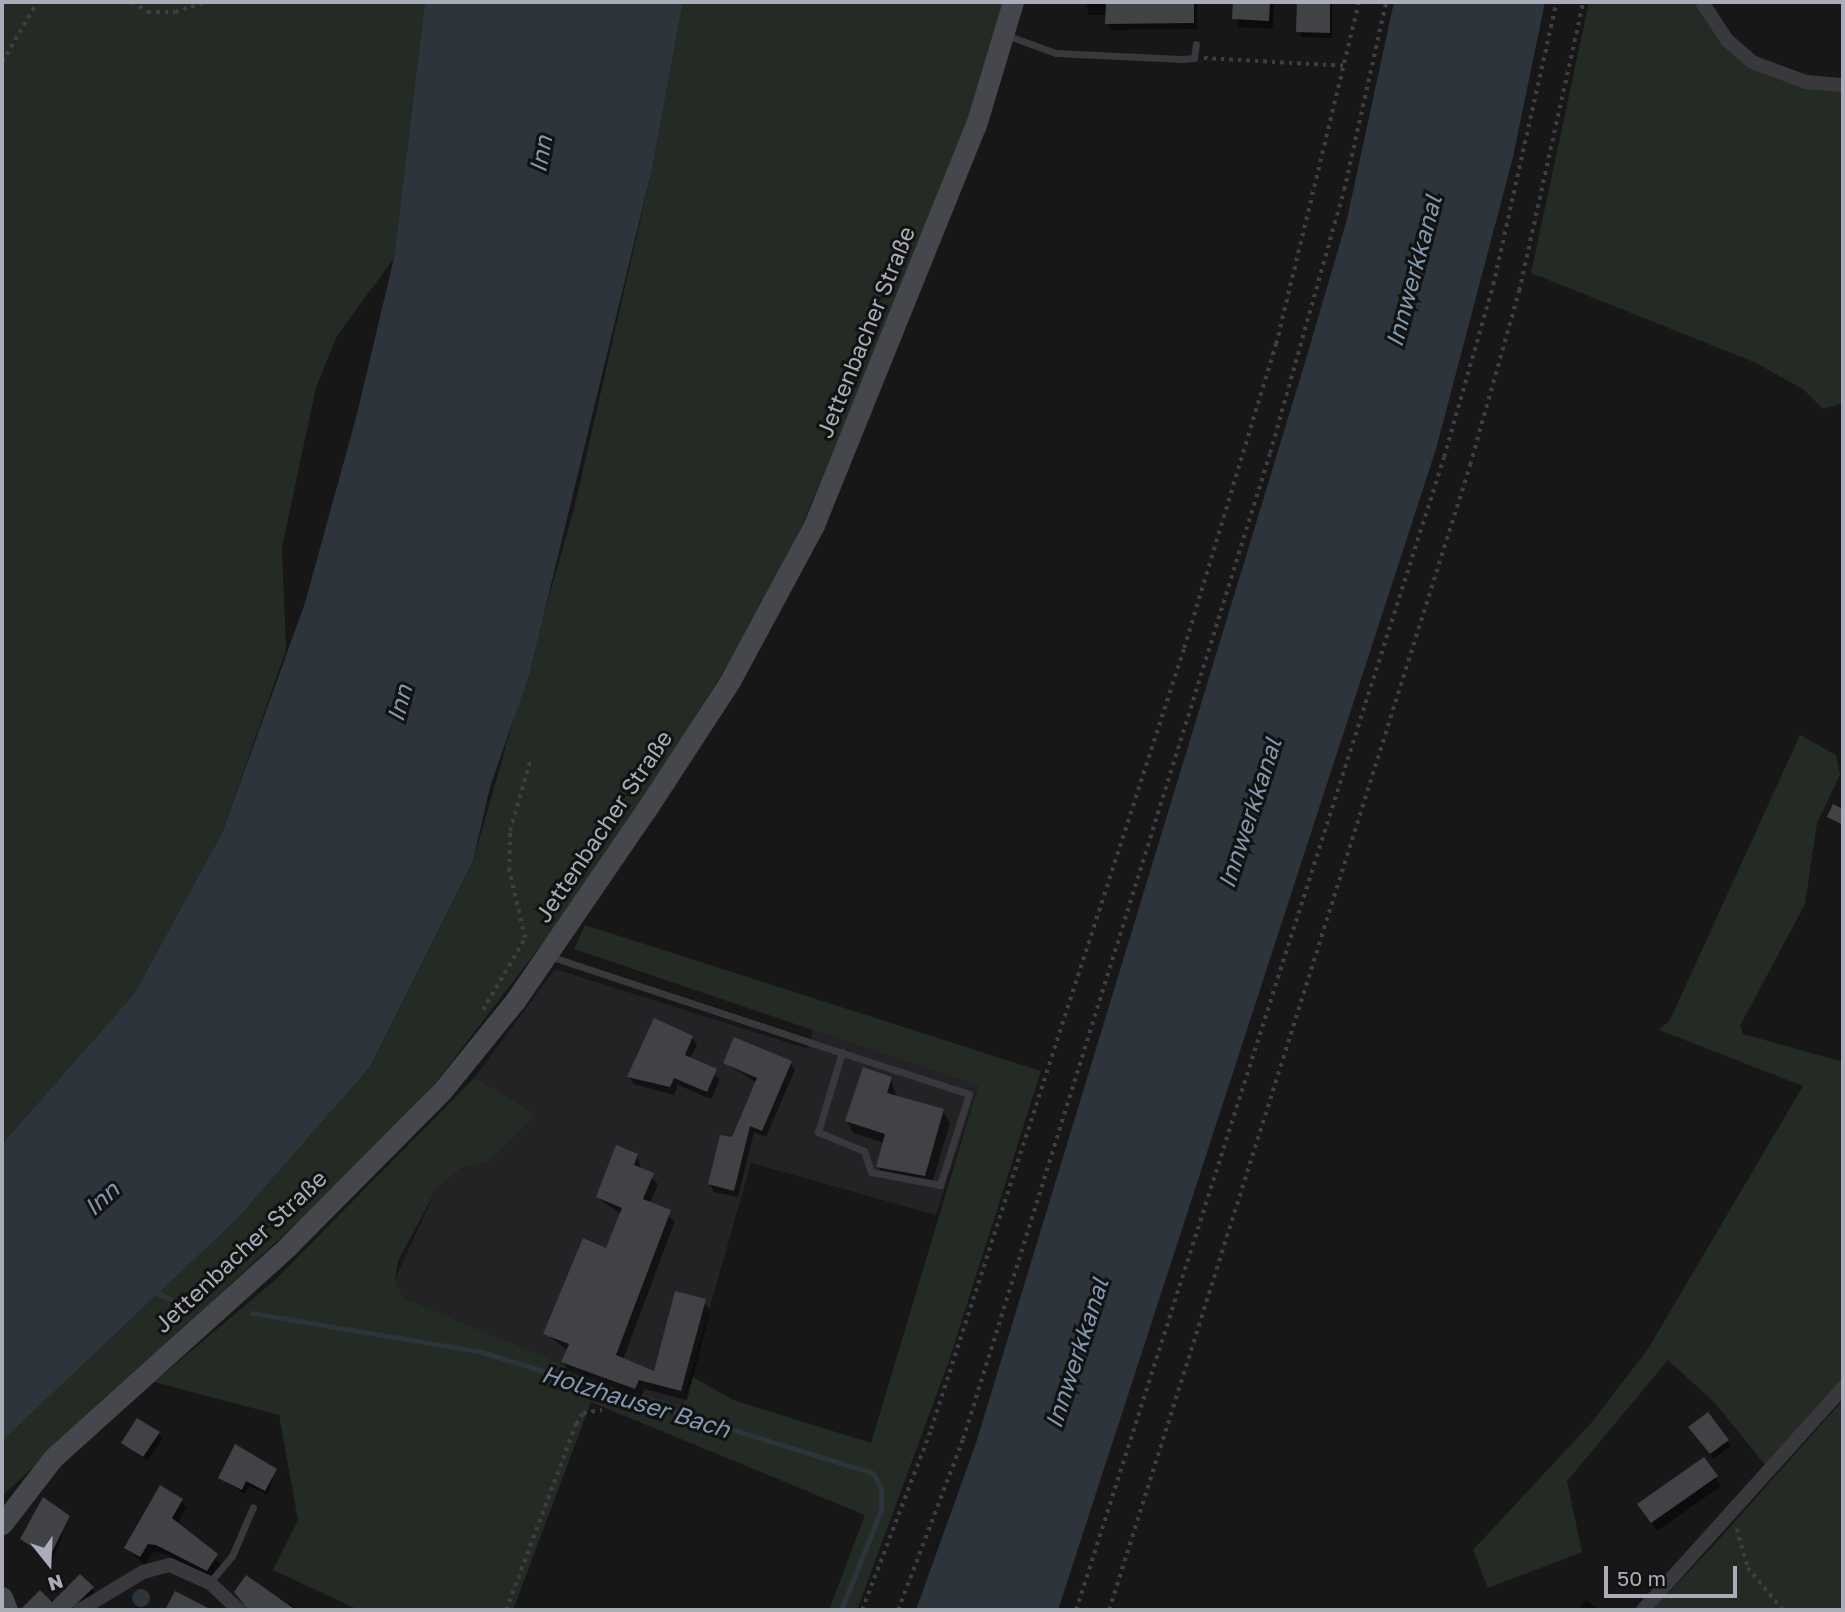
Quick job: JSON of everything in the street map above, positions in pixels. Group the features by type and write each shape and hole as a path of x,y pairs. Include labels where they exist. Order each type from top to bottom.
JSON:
{"street":[{"name":"Jettenbacher Straße","path":"2,1524 53,1458 401,1135 496,1025 548,956 730,681 814,525 951,189 1006,35 1013,2"},
{"path":"1702,2 1727,40 1752,62 1798,80 1843,85"},
{"path":"1643,1610 1843,1388"},
{"path":"88,1608 158,1566 179,1566 210,1583 239,1610"},
{"path":"2,1597 6,1610"}],"lane":[{"path":"1006,35 1056,53 1194,58 1196,44"},
{"path":"548,956 842,1052 969,1094 940,1185 871,1172 864,1151 818,1132 842,1052"},
{"path":"210,1583 232,1556 253,1507"}],"path":[{"path":"2,62 37,2"},
{"path":"132,2 148,12 175,12 205,2"},
{"path":"862,1610 931,1429 1184,648 1276,344 1359,2"},
{"path":"898,1610 964,1440 1270,453 1344,190 1386,2"},
{"path":"1076,1610 1444,457 1493,285 1556,2"},
{"path":"1109,1610 1470,465 1519,291 1583,2"},
{"path":"1194,58 1345,66"},
{"path":"496,1025 481,1007 525,938 509,871 510,845 530,761"},
{"path":"506,1610 576,1424 583,1413 602,1410"},
{"path":"1726,1518 1737,1529 1762,1591 1783,1610"}],"shaded area":[{"path":"2,2 425,2 394,258 337,336 316,387 282,548 286,650 222,833 134,994 2,1144"},
{"path":"683,2 1003,2 960,148 802,526 737,650 662,769 567,911 437,1081 355,1169 2,1496 2,1441 236,1220 370,1067 473,861 574,509 652,169"},
{"path":"1589,2 1696,2 1765,74 1843,90 1843,403 1823,409 1803,389 1756,363 1531,273"},
{"path":"1800,735 1836,755 1840,775 1817,823 1805,904 1740,1026 1743,1034 1843,1062 1843,1382 1766,1466 1715,1403 1668,1360 1567,1481 1582,1552 1488,1588 1473,1550 1592,1422 1648,1349 1803,1086 1659,1030 1670,1020"},
{"path":"585,925 1041,1071 949,1361 857,1610 829,1610 865,1515 591,1402 513,1610 359,1610 273,1570 298,1520 279,1415 154,1382 274,1281 475,1077 536,1115 488,1162 460,1169 437,1188 398,1261 395,1279 404,1298 614,1386 682,1405 693,1377 733,1400 871,1443 978,1086 574,949"},
{"path":"555,969 808,1049 813,1030 978,1086 936,1215 751,1163 682,1405 614,1386 404,1298 395,1279 437,1188 460,1169 488,1162 536,1115 475,1077"},
{"path":"1843,1400 1843,1610 1652,1610 1713,1546"}],"water":[{"name":"Inn","path":"425,2 683,2 652,169 529,675 490,787 473,861 370,1067 236,1220 2,1441 2,1144 134,994 222,833 305,603 357,414 394,258"},
{"name":"Innwerkkanal","path":"1394,2 1545,2 1513,157 1436,449 1058,1610 916,1610 976,1443 1306,359 1347,219"},
{"path":"137,1589 145,1589 150,1598 148,1605 137,1607 132,1602 132,1594"}],"building":[{"path":"1106,2 1194,2 1194,23 1105,24"},
{"path":"1233,2 1270,2 1269,21 1232,19"},
{"path":"1297,2 1330,2 1330,33 1296,32"},
{"path":"1833,804 1843,809 1843,825 1827,817"},
{"path":"654,1018 693,1036 685,1055 717,1069 707,1092 674,1078 670,1087 627,1077"},
{"path":"734,1037 792,1061 762,1131 750,1126 734,1191 708,1184 720,1135 732,1137 757,1078 723,1063"},
{"path":"863,1067 892,1077 887,1093 944,1109 925,1176 876,1167 885,1134 845,1121"},
{"path":"616,1145 638,1154 634,1165 654,1173 643,1199 671,1210 616,1355 654,1371 675,1291 706,1299 681,1391 639,1380 635,1389 561,1362 569,1344 543,1334 583,1238 606,1248 622,1208 596,1197"},
{"path":"1708,1412 1729,1440 1710,1454 1688,1427"},
{"path":"137,1418 160,1432 143,1457 121,1443"},
{"path":"235,1444 277,1469 265,1491 246,1481 242,1490 218,1478"},
{"path":"1704,1457 1718,1476 1651,1523 1637,1504"},
{"path":"160,1485 183,1499 172,1518 218,1554 207,1571 156,1545 148,1544 140,1557 124,1548"},
{"path":"43,1497 70,1516 49,1558 20,1539"},
{"path":"80,1574 94,1587 70,1610 20,1610 40,1590 52,1602"},
{"path":"246,1575 296,1610 248,1610 234,1592"},
{"path":"175,1591 212,1610 165,1610"}],"waterway":[{"name":"Holzhauser Bach","path":"150,1290 188,1307"},
{"name":"Holzhauser Bach","path":"252,1313 482,1352 873,1473 881,1488 881,1510 841,1610"}]}
